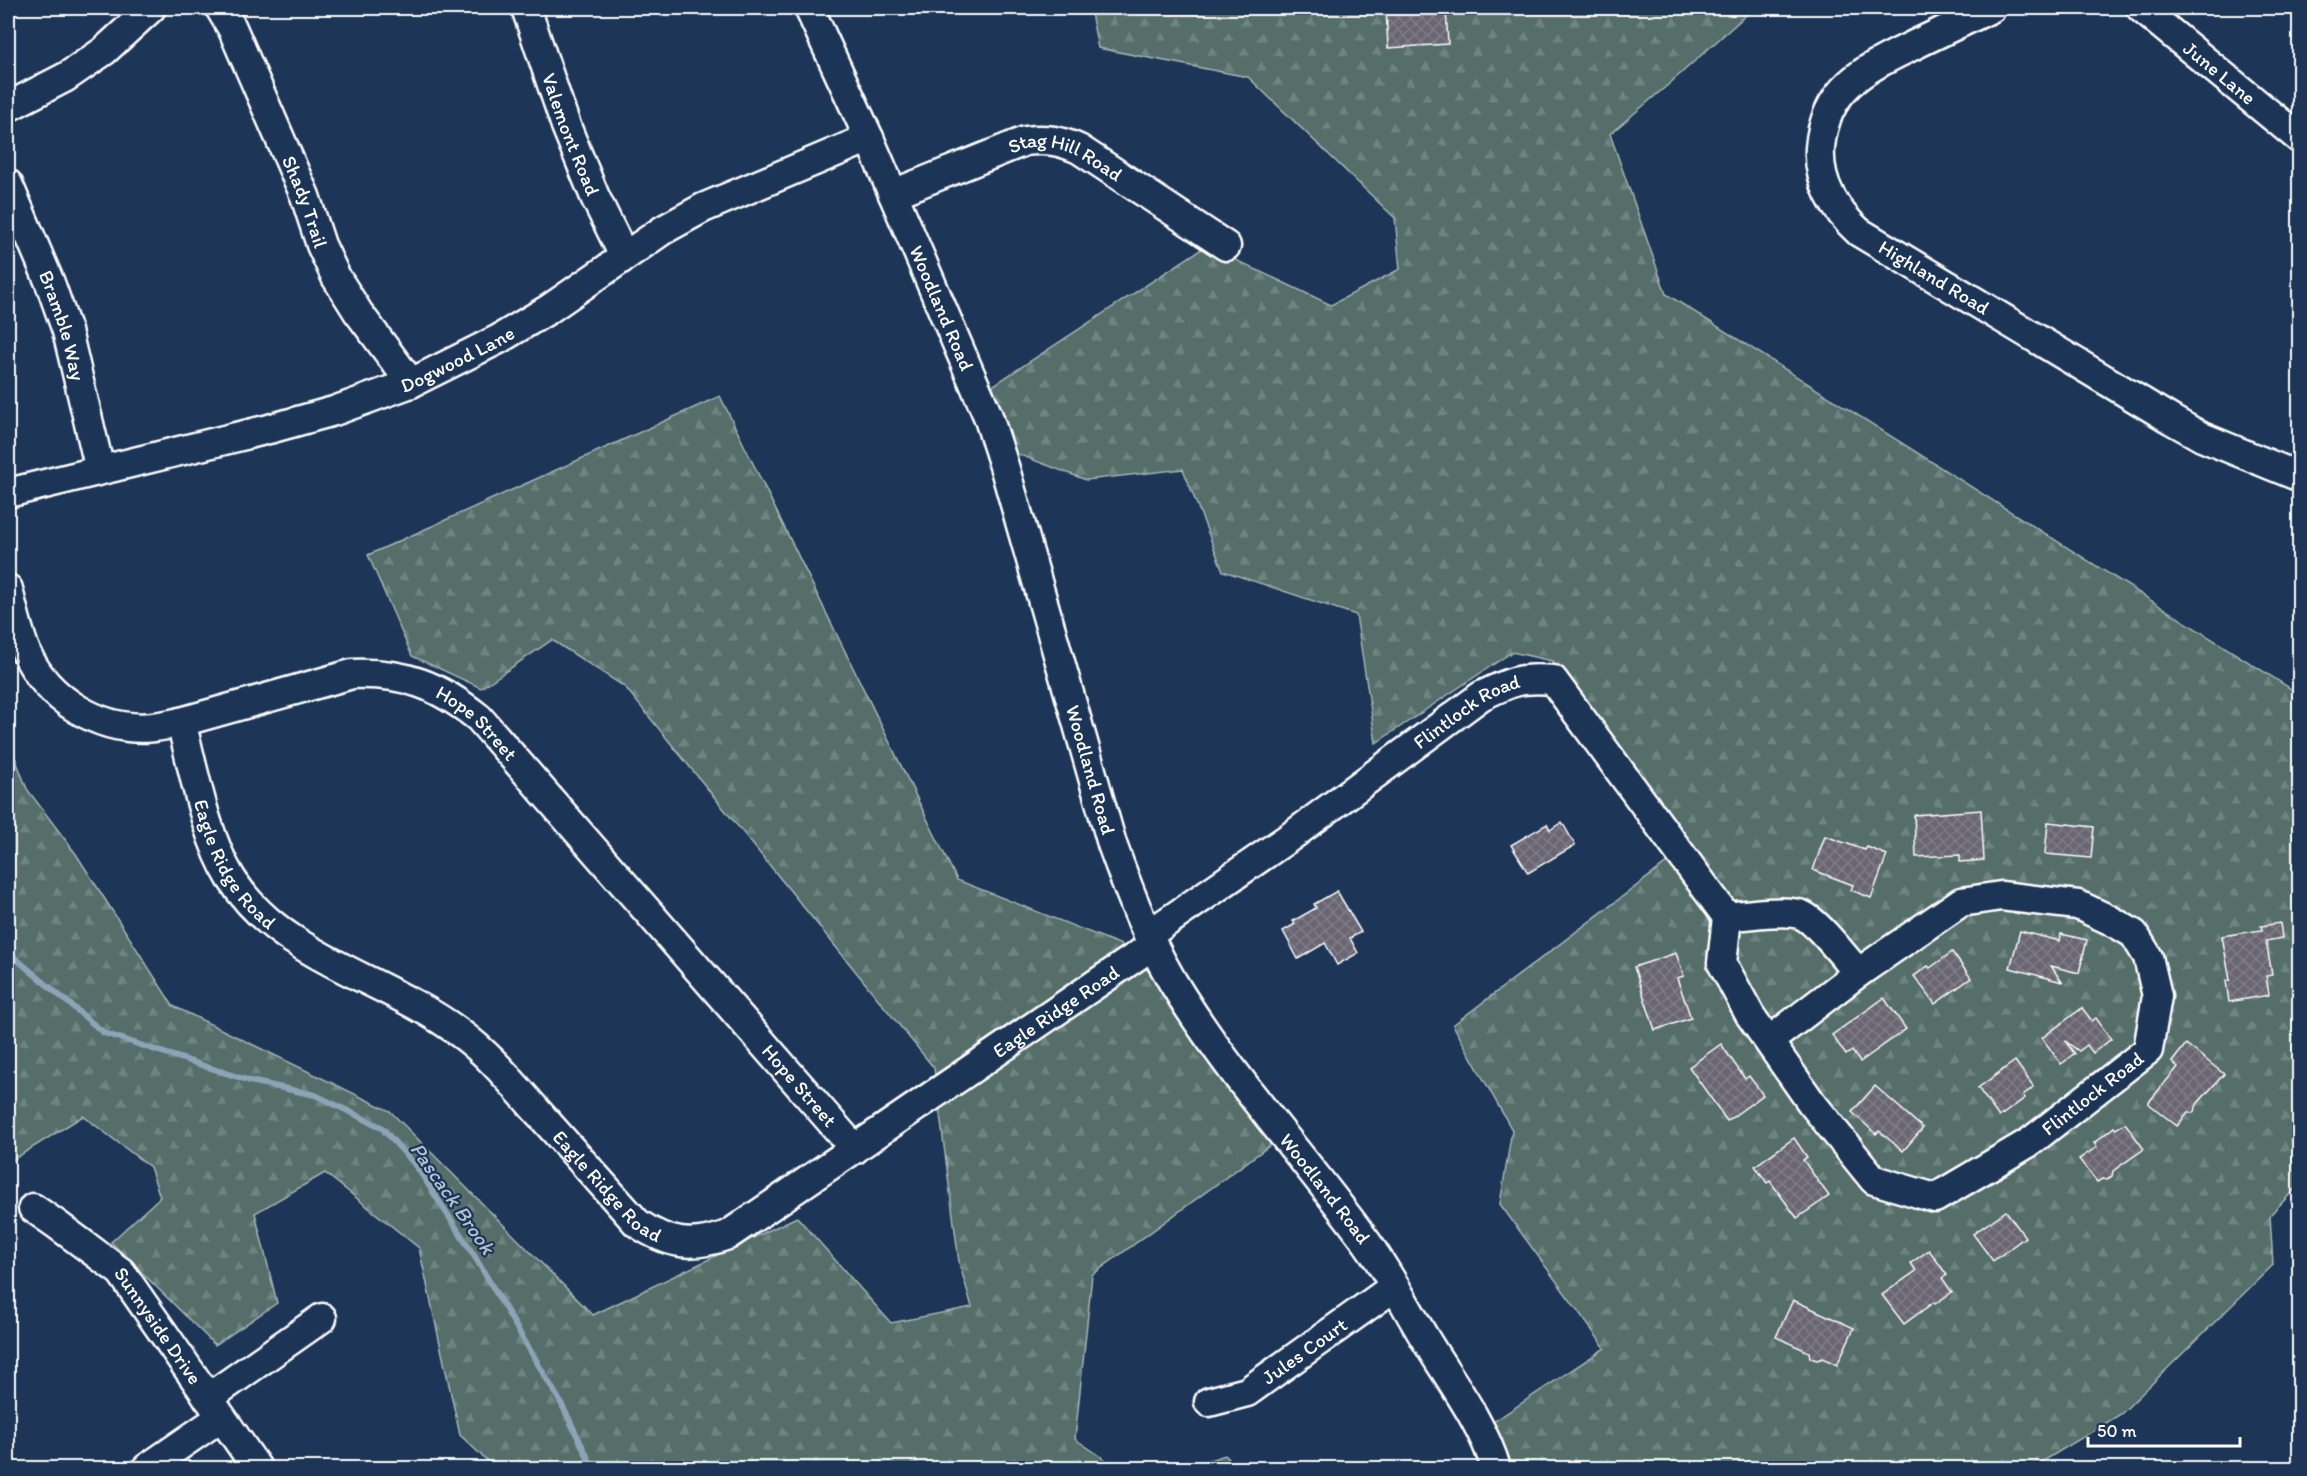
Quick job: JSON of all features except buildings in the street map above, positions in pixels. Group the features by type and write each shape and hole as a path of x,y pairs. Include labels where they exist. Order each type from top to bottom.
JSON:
{"street":[{"path":"8,107 66,76 104,51 151,8"},
{"name":"Shady Trail","path":"220,8 232,28 301,186 321,245 336,277 358,312 411,383"},
{"name":"Valemont Road","path":"526,8 566,126 595,197 624,256"},
{"name":"Woodland Road","path":"809,8 869,138 988,416 1112,844 1151,940 1180,995 1216,1048 1365,1239 1477,1425 1496,1468"},
{"name":"Highland Road","path":"1991,8 1875,64 1855,77 1840,93 1828,113 1821,134 1820,156 1823,178 1831,198 1843,217 1859,232 2172,420 2202,437 2300,477"},
{"name":"June Lane","path":"2141,8 2300,139"},
{"name":"Dogwood Lane","path":"8,494 334,411 411,383 500,339 549,309 663,230 703,208 869,138"},
{"name":"Stag Hill Road","path":"893,194 1025,141 1043,139 1064,142 1079,149 1226,246"},
{"name":"Bramble Way","path":"8,184 50,283 67,331 100,470"},
{"name":"Hope Street","path":"8,589 27,654 39,675 57,695 77,710 101,721 152,728 352,674 404,677 431,686 455,699 478,718 855,1149"},
{"name":"Flintlock Road","path":"1151,940 1481,696 1512,681 1533,678 1552,680 1727,917 1722,963 1750,1015 1811,1102 1874,1180 1935,1198 2030,1142 2148,1050 2157,996 2148,957 2134,934 2078,905 2001,896 1961,902 1858,973 1769,1041"},
{"name":"Eagle Ridge Road","path":"181,722 217,851 230,877 249,904 270,924 292,940 428,1011 462,1034 493,1061 637,1223 654,1234 674,1242 692,1244 710,1242 728,1235 855,1149 1151,940"},
{"path":"1727,917 1767,913 1802,915 1828,937 1858,973"},
{"name":"Sunnyside Drive","path":"33,1208 121,1272 257,1468"},
{"name":"Jules Court","path":"1209,1402 1247,1392 1394,1287"},
{"path":"147,1468 215,1407 322,1318"}],"green space":[{"path":"1090,8 1754,8 1610,134 1666,294 2299,694 2300,1184 2270,1215 2273,1265 2121,1414 2032,1468 1487,1468 1481,1430 1605,1348 1500,1204 1512,1130 1453,1025 1685,849 1552,661 1512,652 1376,743 1356,615 1223,571 1183,469 1086,480 994,445 977,396 1206,246 1331,305 1400,269 1395,218 1248,77 1098,48"},
{"path":"720,396 957,880 1132,949 1273,1143 1092,1275 1075,1439 1118,1468 495,1468 460,1435 419,1248 325,1173 255,1213 277,1303 215,1345 111,1242 160,1197 150,1167 83,1116 8,1163 8,739 27,789 76,854 173,1006 390,1111 593,1315 797,1217 891,1323 972,1307 959,1262 934,1068 625,687 552,640 481,688 412,656 368,555"},
{"path":"1225,1455 1238,1468 1184,1468"}],"waterway":[{"name":"Pascack Brook","path":"8,952 104,1033 250,1081 315,1095 381,1127 417,1167 475,1257 561,1403 593,1468"}]}
